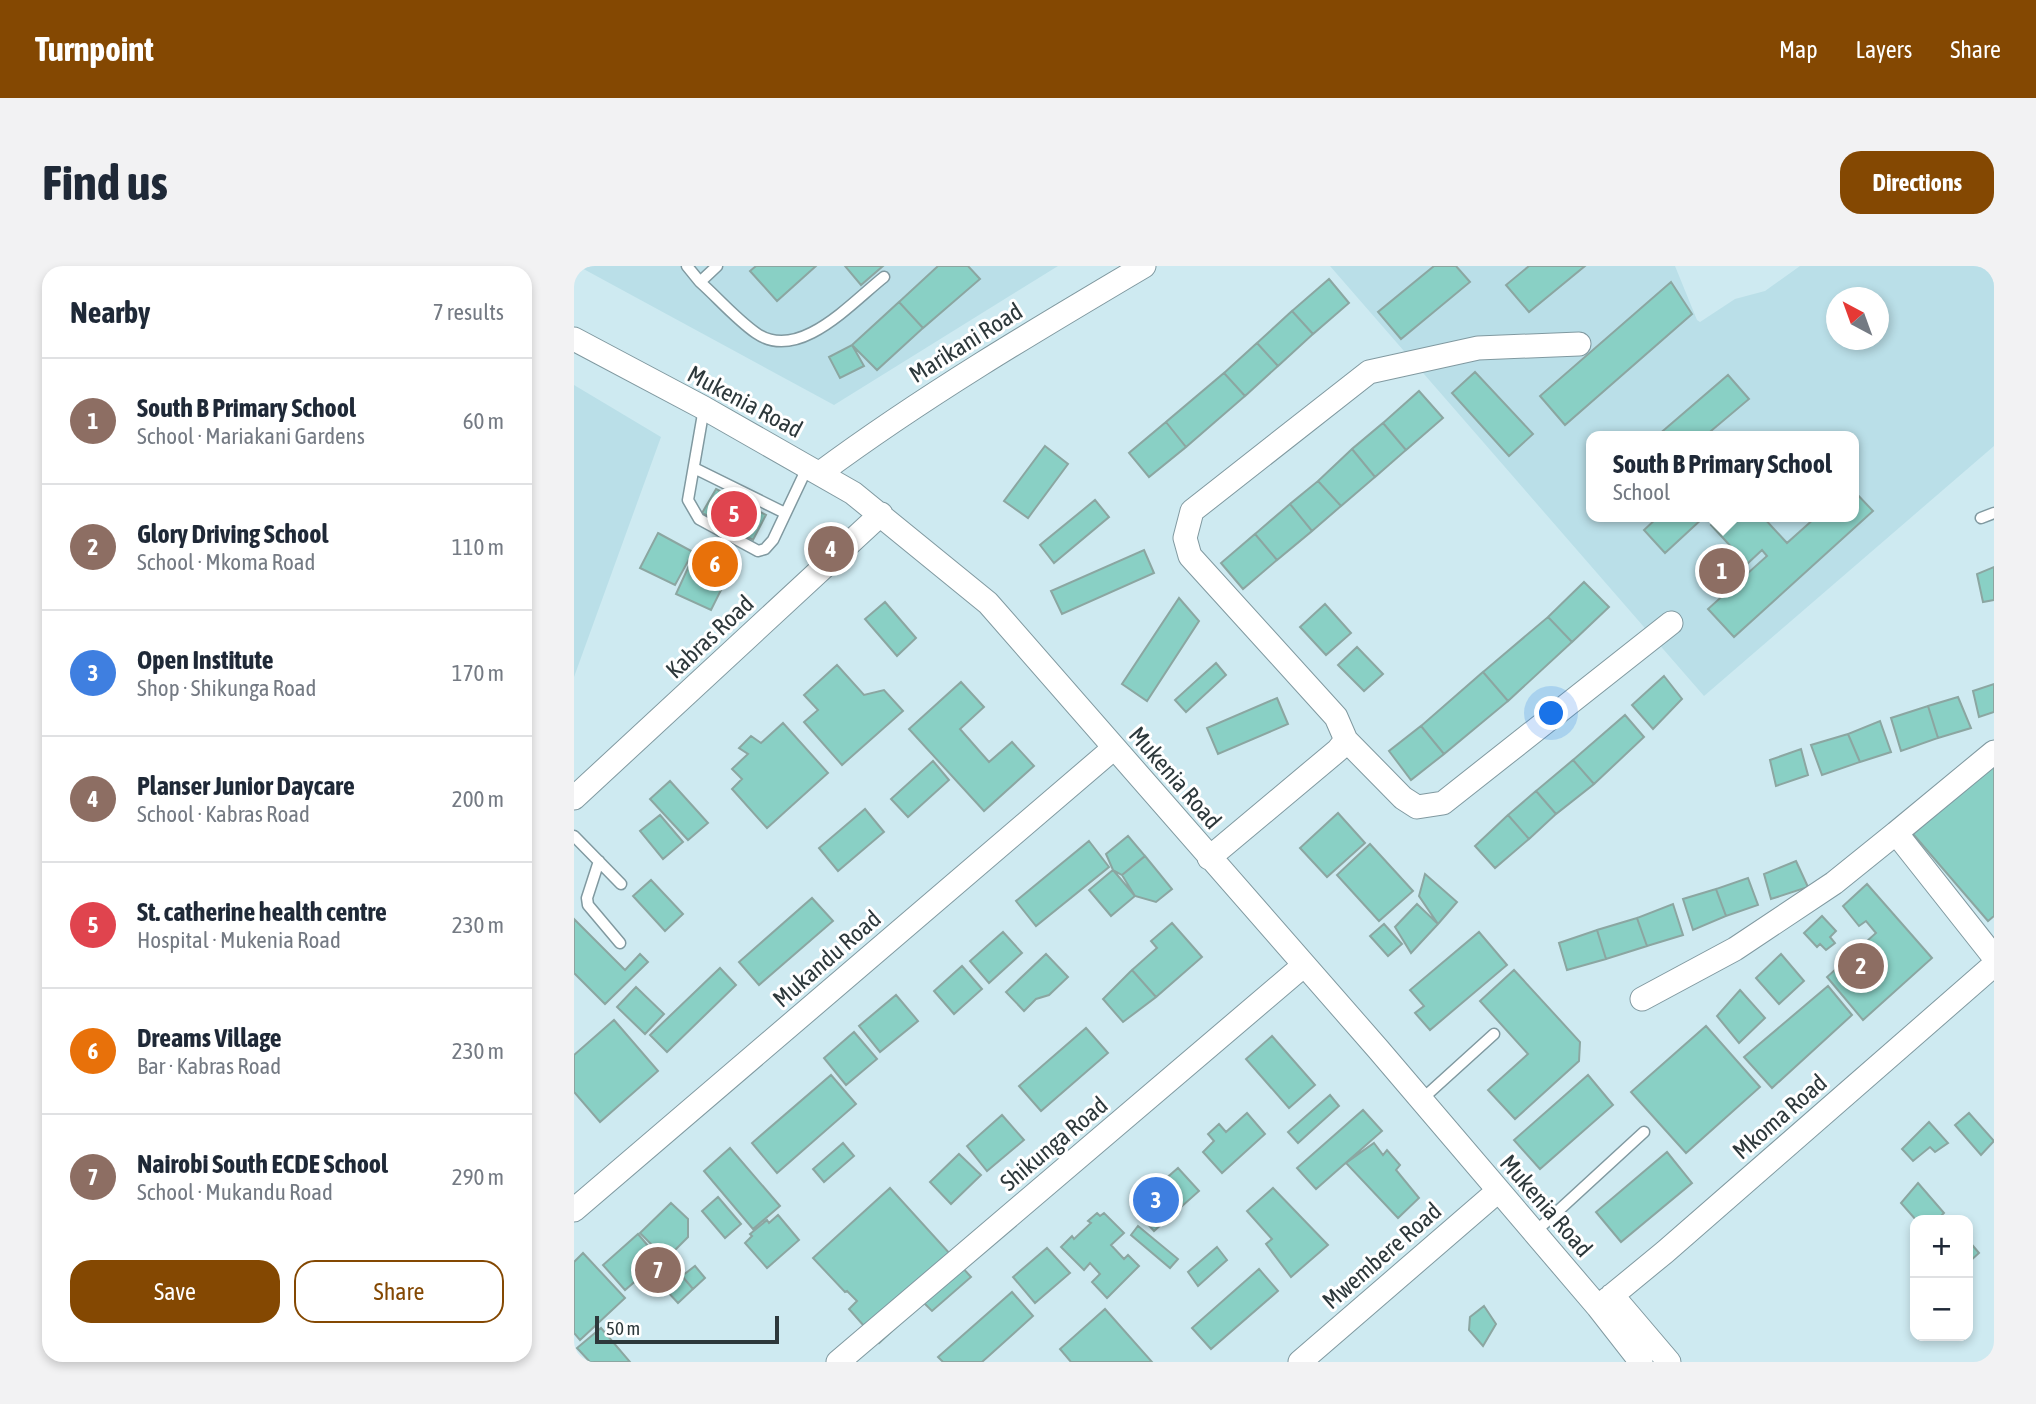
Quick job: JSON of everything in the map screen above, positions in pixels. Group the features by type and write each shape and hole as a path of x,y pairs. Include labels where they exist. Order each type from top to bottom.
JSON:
{"street":[{"name":"Marikani Road","path":"814,469 964,374 1144,266"},
{"name":"Mukenia Road","path":"574,340 704,408 853,493 988,603 1378,1049 1534,1233 1605,1301 1641,1362"},
{"path":"1579,344 1478,348 1369,372 1192,511 1185,538 1190,556 1336,717 1346,740 1403,798 1418,807 1443,803 1671,623"},
{"name":"Kabras Road","path":"574,798 881,514"},
{"path":"1209,858 1338,750 1346,740"},
{"name":"Mukandu Road","path":"574,1210 1114,748"},
{"path":"1642,999 1735,949 1834,883 1994,752"},
{"path":"1896,833 1994,957"},
{"name":"Mkoma Road","path":"1605,1301 1665,1252 1994,965"},
{"name":"Shikunga Road","path":"838,1362 1303,966"},
{"name":"Mwembere Road","path":"1300,1362 1498,1191"},
{"path":"1605,1301 1669,1362"}],"lane":[{"path":"687,266 700,282 757,334 777,341 795,341 821,328 884,277"},
{"path":"700,282 717,266"},
{"path":"704,408 688,500 699,519 758,551 765,549 773,540 785,513 814,469"},
{"path":"694,468 785,513"},
{"path":"1981,517 1994,513"},
{"path":"574,836 621,884"},
{"path":"599,861 587,898 588,905 620,943"},
{"path":"1420,1101 1494,1034"},
{"path":"1534,1233 1644,1132"}],"shaded area":[{"path":"578,266 1058,266 834,405"},
{"path":"1330,266 1675,266 1700,322 1735,299 1765,291 1800,266 1994,266 1994,446 1704,696"},
{"path":"574,385 661,437 574,677"}],"building":[{"path":"756,266 816,266 777,301 750,271"},
{"path":"845,266 883,266 861,285"},
{"path":"938,266 968,266 980,279 923,328 899,302"},
{"path":"1434,266 1456,266 1470,282 1401,339 1378,312"},
{"path":"1529,266 1585,266 1529,312 1506,285"},
{"path":"1329,279 1349,303 1313,334 1292,311"},
{"path":"1671,282 1692,314 1565,425 1540,396"},
{"path":"899,302 923,328 877,370 852,345"},
{"path":"1292,311 1313,334 1278,366 1257,343"},
{"path":"1257,343 1278,366 1245,396 1224,373"},
{"path":"852,345 864,366 840,378 829,357"},
{"path":"1475,372 1533,434 1509,456 1452,393"},
{"path":"1224,373 1245,396 1186,447 1166,422"},
{"path":"1728,375 1749,399 1711,431 1663,431"},
{"path":"1419,391 1443,418 1406,450 1383,423"},
{"path":"1166,422 1186,447 1149,477 1129,453"},
{"path":"1383,423 1406,450 1375,477 1352,449"},
{"path":"1045,446 1068,464 1028,518 1004,501"},
{"path":"1352,449 1375,477 1341,506 1318,481"},
{"path":"1318,481 1341,506 1312,531 1290,504"},
{"path":"716,489 766,515 753,540 702,513"},
{"path":"1859,496 1873,511 1734,637 1708,609 1767,556 1762,550 1747,564 1711,525 1714,522 1768,522 1787,543 1810,522 1859,522"},
{"path":"1095,500 1109,517 1054,563 1040,545"},
{"path":"1290,504 1312,531 1277,560 1255,534"},
{"path":"1653,522 1699,522 1665,553 1644,530"},
{"path":"658,533 693,552 675,585 640,568"},
{"path":"1255,534 1277,560 1243,589 1221,563"},
{"path":"1144,550 1154,573 1062,614 1051,591"},
{"path":"692,559 728,576 711,610 676,594"},
{"path":"1994,567 1994,600 1983,602 1977,574"},
{"path":"1584,582 1609,607 1572,642 1548,617"},
{"path":"1179,598 1199,621 1147,701 1122,684"},
{"path":"885,602 916,638 897,656 865,619"},
{"path":"1325,604 1351,633 1326,655 1300,627"},
{"path":"1548,617 1572,642 1508,701 1483,672"},
{"path":"1357,647 1383,674 1364,691 1338,665"},
{"path":"1216,663 1226,675 1186,712 1175,700"},
{"path":"837,665 864,695 884,690 903,711 842,765 804,722 818,710 804,695"},
{"path":"1483,672 1508,701 1444,754 1421,726"},
{"path":"1664,676 1682,699 1653,729 1632,705"},
{"path":"961,682 984,707 960,729 989,762 1012,742 1034,766 984,811 909,729"},
{"path":"1994,684 1994,712 1979,717 1973,691"},
{"path":"1958,697 1971,728 1938,738 1928,706"},
{"path":"1277,698 1288,724 1218,754 1207,728"},
{"path":"1928,706 1938,738 1901,751 1891,718"},
{"path":"1625,715 1644,737 1594,784 1573,760"},
{"path":"1880,721 1891,752 1860,762 1848,734"},
{"path":"783,723 828,773 767,828 732,789 742,779 732,769 748,754 739,748 751,736 761,743"},
{"path":"1421,726 1444,754 1411,780 1389,751"},
{"path":"1848,734 1860,762 1822,775 1811,745"},
{"path":"1801,749 1808,775 1776,786 1770,760"},
{"path":"1573,760 1594,784 1556,814 1536,791"},
{"path":"1994,760 1994,916 1988,921 1913,834"},
{"path":"933,761 949,780 908,817 891,799"},
{"path":"670,781 708,823 688,840 650,799"},
{"path":"1536,791 1556,814 1529,839 1508,815"},
{"path":"865,809 884,832 838,871 819,848"},
{"path":"1338,813 1365,843 1327,877 1300,848"},
{"path":"660,815 683,842 663,859 640,831"},
{"path":"1508,815 1529,839 1495,868 1475,846"},
{"path":"1128,836 1145,856 1122,875 1113,870 1106,854"},
{"path":"1089,841 1109,867 1036,926 1016,901"},
{"path":"1370,844 1413,891 1379,921 1337,875"},
{"path":"1145,856 1172,889 1156,902 1135,896 1122,875"},
{"path":"1796,861 1808,887 1771,899 1764,874"},
{"path":"1113,870 1135,896 1111,916 1089,890"},
{"path":"1425,874 1457,902 1438,924 1419,896"},
{"path":"1748,878 1758,905 1726,916 1716,889"},
{"path":"651,880 683,914 665,931 633,896"},
{"path":"1867,884 1932,958 1863,1020 1827,977 1876,933 1866,921 1859,926 1843,906"},
{"path":"1716,889 1726,916 1693,930 1683,899"},
{"path":"812,898 833,921 759,985 739,962"},
{"path":"1417,904 1438,924 1411,953 1395,927"},
{"path":"1673,904 1683,935 1647,946 1637,918"},
{"path":"1822,916 1836,931 1830,937 1835,943 1826,950 1820,944 1817,947 1804,933"},
{"path":"1637,918 1647,946 1606,959 1597,930"},
{"path":"574,919 625,970 640,954 648,962 605,1004 574,973"},
{"path":"1172,923 1202,957 1156,997 1132,970 1157,948 1151,941"},
{"path":"1384,924 1402,944 1388,956 1370,936"},
{"path":"1597,930 1606,959 1567,970 1559,943"},
{"path":"1003,932 1022,953 989,983 970,961"},
{"path":"1479,932 1507,965 1430,1030 1415,1013 1424,1006 1410,990"},
{"path":"1046,954 1068,977 1049,995 1036,999 1024,1011 1006,992"},
{"path":"1781,954 1804,981 1779,1004 1756,978"},
{"path":"962,966 982,989 954,1014 934,991"},
{"path":"720,968 736,985 667,1052 650,1035"},
{"path":"1132,970 1156,997 1123,1022 1103,999"},
{"path":"1514,970 1580,1042 1579,1061 1515,1119 1488,1090 1528,1054 1480,1001"},
{"path":"1828,986 1852,1015 1772,1088 1744,1057"},
{"path":"636,987 664,1014 645,1034 617,1007"},
{"path":"1740,990 1765,1018 1739,1043 1717,1016"},
{"path":"896,995 918,1021 880,1052 859,1026"},
{"path":"614,1020 658,1071 600,1122 574,1092 574,1055"},
{"path":"1706,1026 1760,1087 1686,1153 1631,1092"},
{"path":"1086,1028 1108,1053 1041,1111 1019,1086"},
{"path":"854,1032 877,1059 846,1085 824,1058"},
{"path":"1272,1036 1315,1085 1289,1108 1246,1059"},
{"path":"831,1075 856,1104 777,1173 752,1143"},
{"path":"1588,1075 1613,1105 1540,1169 1514,1140"},
{"path":"1330,1095 1339,1106 1298,1143 1288,1132"},
{"path":"1363,1110 1382,1131 1316,1189 1297,1168"},
{"path":"1247,1113 1265,1134 1222,1173 1203,1152 1214,1141 1208,1134 1219,1124 1226,1132"},
{"path":"1969,1113 1994,1141 1981,1155 1955,1125"},
{"path":"1002,1115 1024,1140 987,1171 967,1146"},
{"path":"1929,1122 1948,1143 1935,1152 1930,1147 1913,1161 1902,1149"},
{"path":"843,1143 854,1156 824,1182 813,1169"},
{"path":"1374,1143 1383,1155 1387,1150 1400,1165 1396,1170 1419,1198 1398,1218 1346,1163"},
{"path":"730,1148 780,1206 753,1229 704,1171"},
{"path":"1667,1152 1692,1183 1621,1242 1596,1212"},
{"path":"959,1154 981,1175 951,1204 930,1182"},
{"path":"1178,1168 1199,1191 1154,1231 1133,1208 1141,1202 1134,1193 1145,1183 1155,1188"},
{"path":"1918,1183 1944,1213 1912,1215 1901,1203"},
{"path":"890,1188 971,1277 932,1311 923,1302 879,1343 849,1309 857,1301 813,1258"},
{"path":"1273,1188 1328,1245 1291,1277 1266,1244 1272,1239 1247,1211"},
{"path":"718,1197 741,1224 725,1238 702,1211"},
{"path":"671,1203 688,1219 688,1237 666,1259 640,1233"},
{"path":"1097,1213 1100,1216 1104,1213 1124,1233 1111,1245 1124,1259 1128,1255 1139,1266 1107,1298 1092,1282 1100,1274 1090,1263 1084,1270 1061,1247 1091,1223 1088,1221"},
{"path":"778,1215 799,1240 767,1268 745,1243 752,1236 750,1234"},
{"path":"1138,1226 1178,1259 1170,1268 1131,1235"},
{"path":"638,1234 660,1260 625,1290 603,1265"},
{"path":"1973,1246 1979,1253 1973,1258"},
{"path":"1217,1247 1227,1260 1198,1286 1188,1272"},
{"path":"1047,1248 1070,1273 1035,1303 1013,1277"},
{"path":"583,1253 625,1298 580,1340 574,1333 574,1262"},
{"path":"695,1266 705,1278 693,1289 682,1276"},
{"path":"1259,1269 1278,1291 1211,1349 1192,1328"},
{"path":"682,1276 693,1289 678,1303 666,1290"},
{"path":"1012,1292 1033,1316 982,1362 943,1362 938,1357"},
{"path":"1484,1306 1496,1324 1483,1346 1469,1330 1470,1317"},
{"path":"1105,1309 1152,1362 1071,1362 1060,1349"},
{"path":"601,1328 630,1362 590,1362 577,1348"}],"place":[{"name":"St. catherine health centre","path":"734,514"},
{"name":"Planser Junior Daycare","path":"831,549"},
{"name":"Dreams Village","path":"715,564"},
{"name":"South B Primary School","path":"1722,571"},
{"name":"Glory Driving School","path":"1861,966"},
{"name":"Open Institute","path":"1156,1200"},
{"name":"Nairobi South ECDE School","path":"658,1270"}]}
